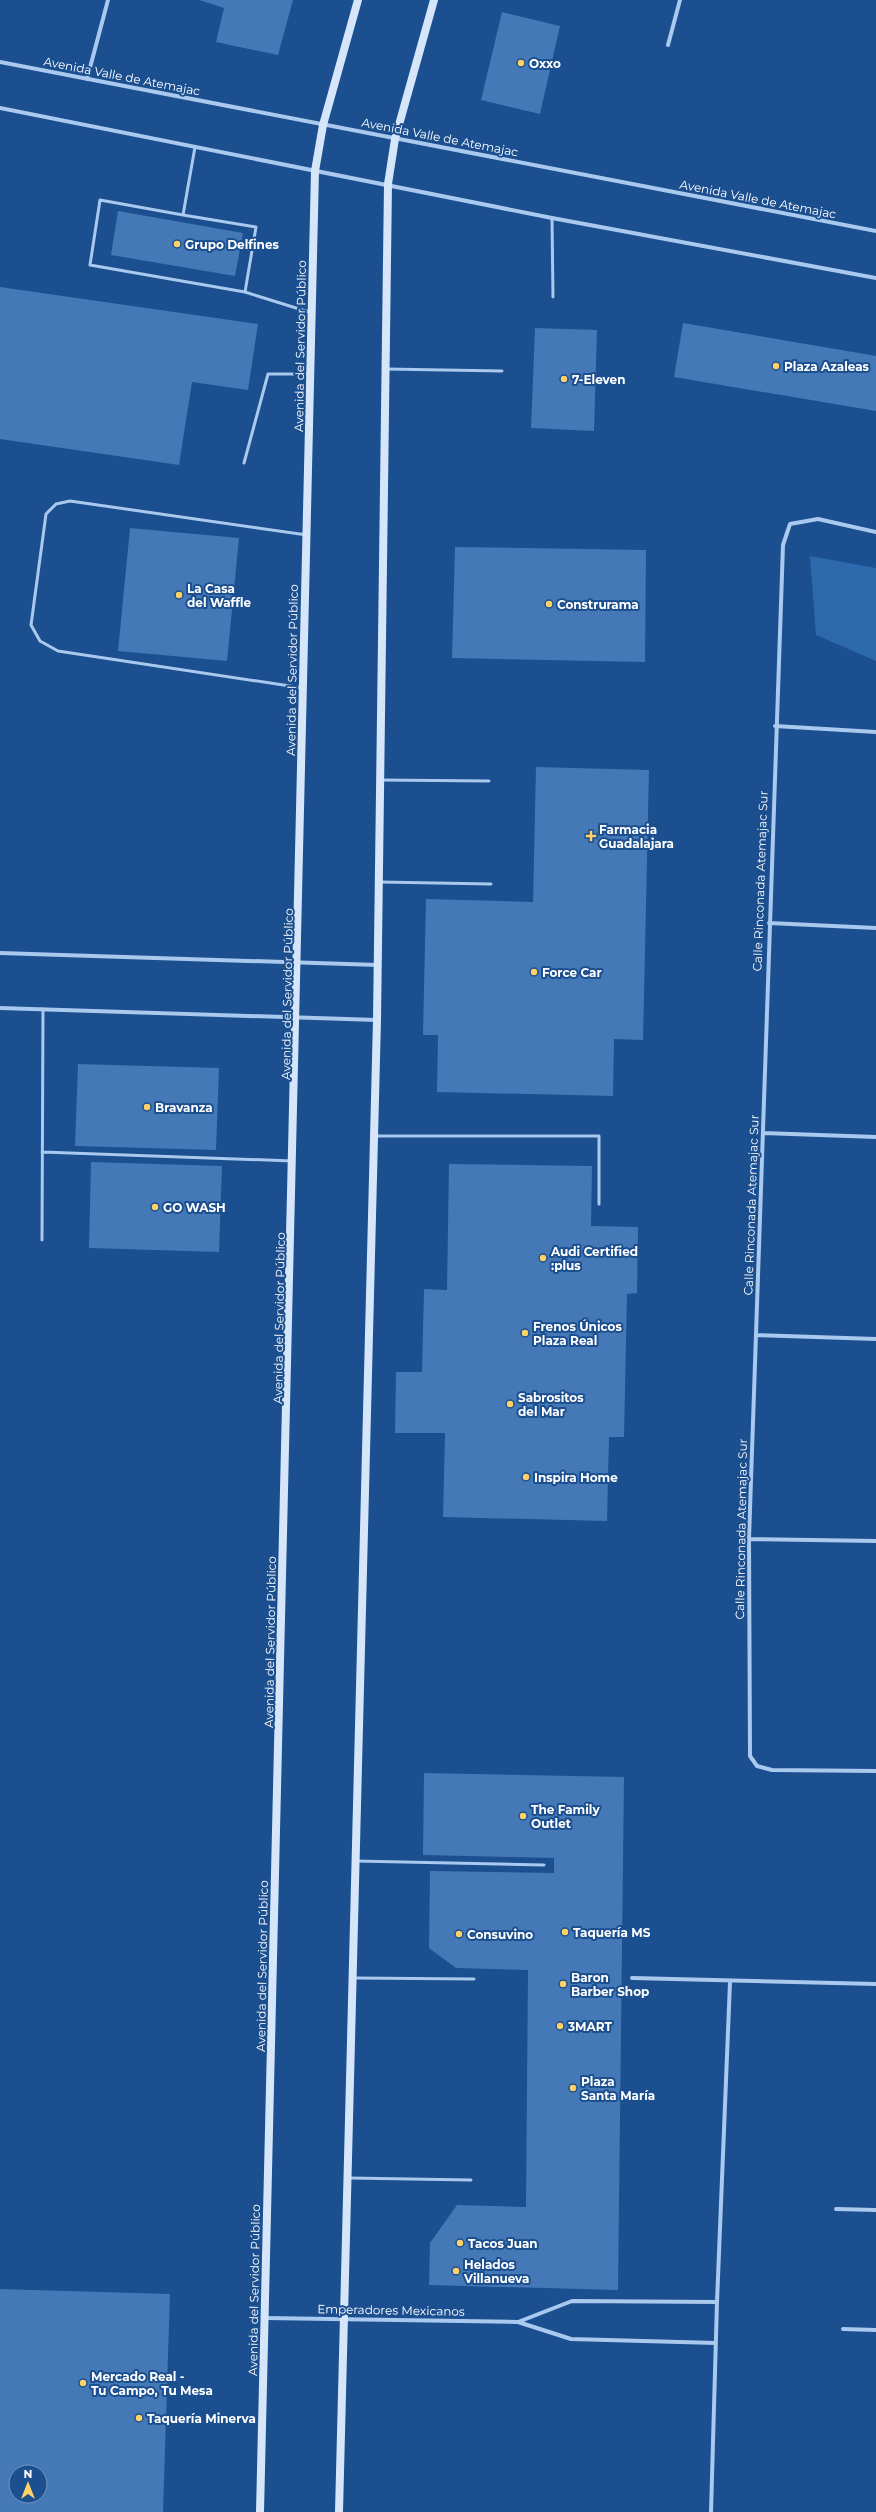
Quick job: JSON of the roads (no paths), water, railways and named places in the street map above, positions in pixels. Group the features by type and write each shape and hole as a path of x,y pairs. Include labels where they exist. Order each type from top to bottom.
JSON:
{"street":[{"path":"87,79 108,0"},
{"name":"Avenida del Servidor Público","path":"260,2512 299,1017 303,688 315,171 323,125 358,0"},
{"path":"339,2512 343,2319 349,2178 380,882 388,184 395,139 434,0"},
{"path":"668,45 680,0"},
{"name":"Avenida Valle de Atemajac","path":"0,62 876,231"},
{"path":"0,108 315,171 388,184 552,218 876,278"},
{"name":"Calle Rinconada Atemajac Sur","path":"876,532 818,519 790,524 783,545 768,923 763,1132 749,1539 750,1756 756,1766 772,1770 876,1771"},
{"path":"775,726 876,732"},
{"path":"768,923 876,928"},
{"path":"0,953 378,965"},
{"path":"0,1008 377,1020"},
{"path":"763,1132 876,1137"},
{"path":"756,1335 876,1338"},
{"path":"749,1539 876,1541"},
{"path":"632,1978 730,1982 876,1984"},
{"path":"711,2512 716,2302 730,1982"},
{"path":"836,2209 876,2210"},
{"name":"Emperadores Mexicanos","path":"518,2322 572,2301 716,2302"},
{"name":"Emperadores Mexicanos","path":"265,2318 518,2322 571,2338 716,2343"},
{"path":"843,2329 876,2330"}],"lane":[{"path":"183,214 195,147"},
{"path":"245,292 256,227 100,200 90,265 245,292 312,313"},
{"path":"552,218 553,296"},
{"path":"386,369 502,371"},
{"path":"244,463 268,374 311,374"},
{"path":"303,688 58,651 40,641 31,625 46,514 56,504 70,501 307,535"},
{"path":"380,780 489,781"},
{"path":"380,882 491,884"},
{"path":"42,1240 43,1009"},
{"path":"374,1136 599,1136 599,1204"},
{"path":"42,1152 295,1161"},
{"path":"356,1861 544,1865"},
{"path":"354,1978 474,1980"},
{"path":"349,2178 471,2180"}],"place":[{"name":"Oxxo","path":"521,63"},
{"name":"Grupo Delfines","path":"177,244"},
{"name":"Plaza Azaleas","path":"776,366"},
{"name":"7-Eleven","path":"564,379"},
{"name":"La Casa del Waffle","path":"179,595"},
{"name":"Construrama","path":"549,604"},
{"name":"Farmacia Guadalajara","path":"591,836"},
{"name":"Force Car","path":"534,972"},
{"name":"Bravanza","path":"147,1107"},
{"name":"GO WASH","path":"155,1207"},
{"name":"Audi Certified :plus","path":"543,1258"},
{"name":"Frenos Únicos Plaza Real","path":"525,1333"},
{"name":"Sabrositos del Mar","path":"510,1404"},
{"name":"Inspira Home","path":"526,1477"},
{"name":"The Family Outlet","path":"523,1816"},
{"name":"Taquería MS","path":"565,1932"},
{"name":"Consuvino","path":"459,1934"},
{"name":"Baron Barber Shop","path":"563,1984"},
{"name":"3MART","path":"560,2026"},
{"name":"Plaza Santa María","path":"573,2088"},
{"name":"Tacos Juan","path":"460,2243"},
{"name":"Helados Villanueva","path":"456,2271"},
{"name":"Mercado Real - Tu Campo, Tu Mesa","path":"83,2383"},
{"name":"Taquería Minerva","path":"139,2418"}]}
